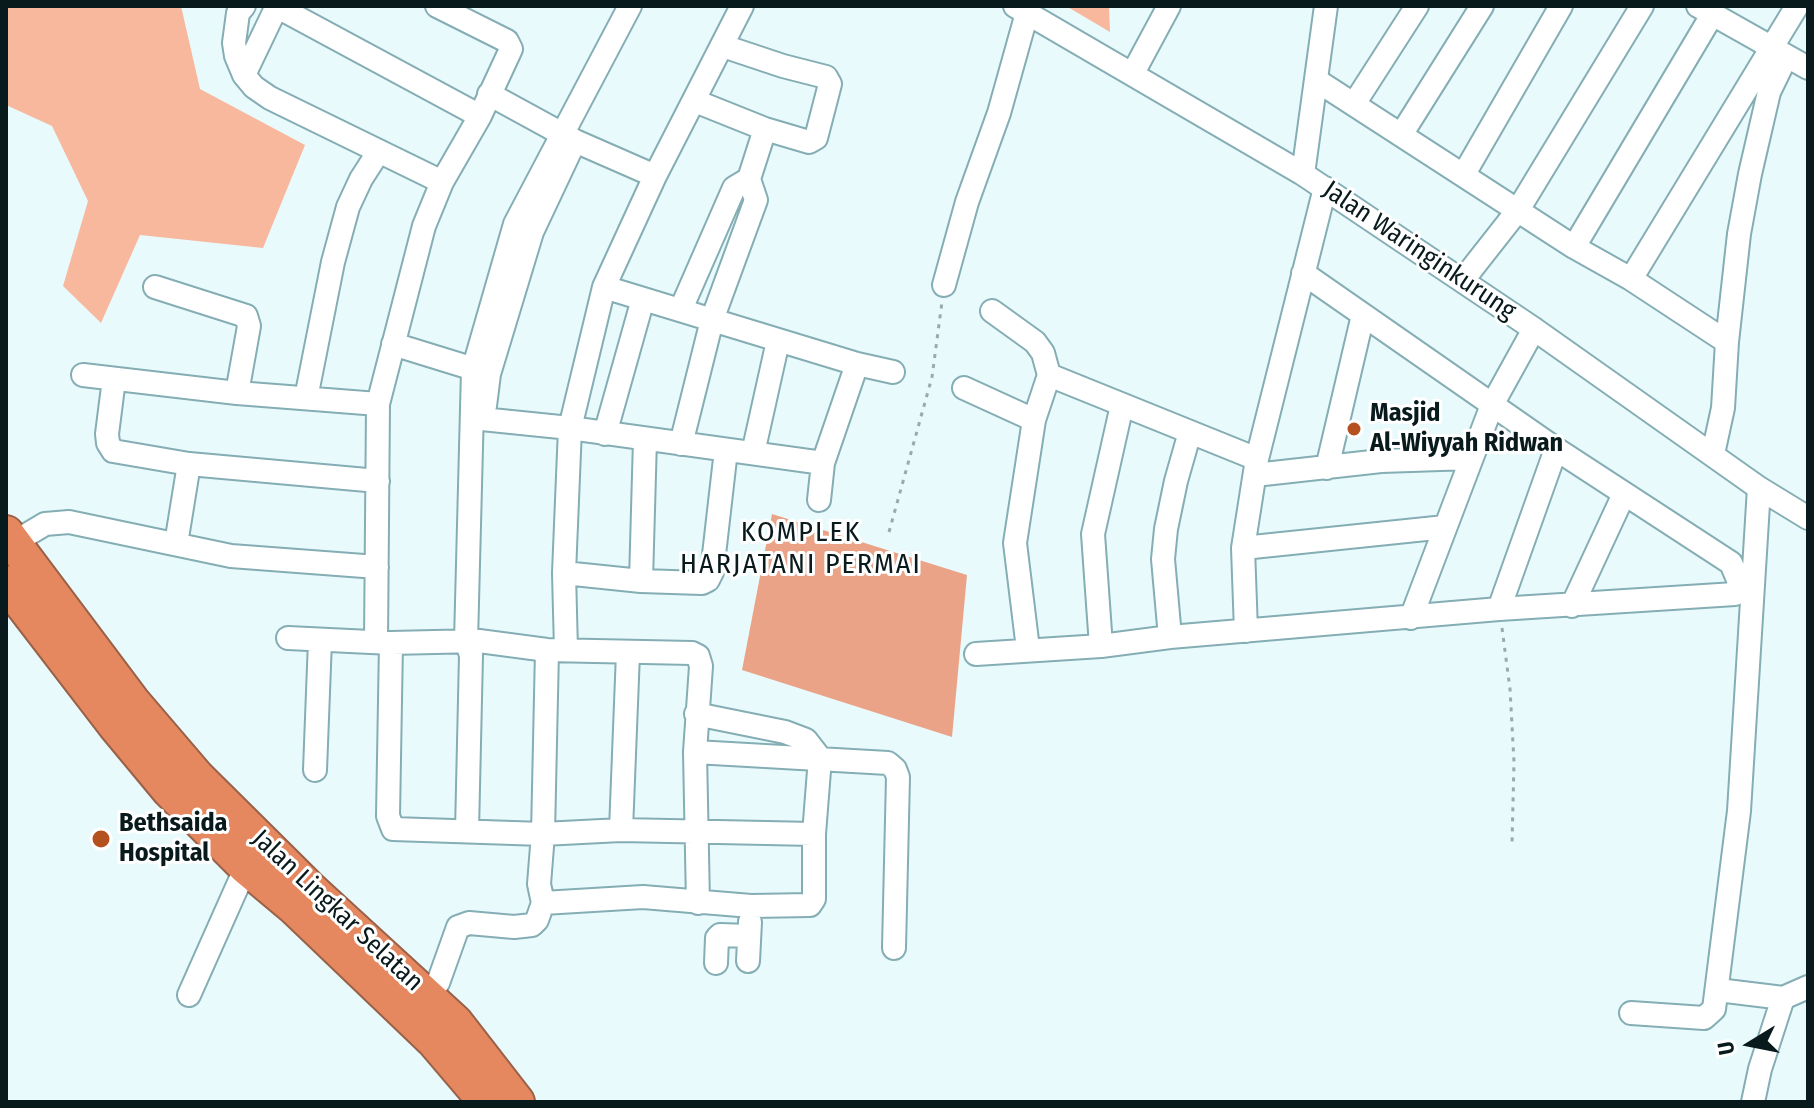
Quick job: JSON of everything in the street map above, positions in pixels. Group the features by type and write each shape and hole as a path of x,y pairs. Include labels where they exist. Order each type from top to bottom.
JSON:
{"highway":[{"name":"Jalan Lingkar Selatan","path":"10,538 132,701 303,899"},
{"name":"Jalan Lingkar Selatan","path":"6,583 169,790 246,867 303,899 455,1022 495,1093"}],"street":[{"path":"244,6 238,13 234,43 244,75 254,87 270,98 442,182"},
{"path":"244,75 277,6 480,116"},
{"path":"437,6 510,44 511,49 480,116 442,182 424,226 378,404 377,567 384,642 390,826 397,831 543,834 621,830 814,834"},
{"path":"569,138 630,6"},
{"path":"467,831 481,372 515,224 647,6"},
{"path":"438,983 458,927 469,923 514,927 532,925 543,903 539,884 564,573 570,428 604,287 655,176 742,6"},
{"path":"1133,73 1169,6"},
{"path":"1303,174 1326,6"},
{"path":"1354,104 1417,6"},
{"path":"1401,135 1482,6"},
{"path":"1464,174 1561,6"},
{"path":"1463,280 1518,210 1642,6"},
{"path":"1713,454 1723,408 1739,234 1757,136 1778,53 1797,6"},
{"path":"944,285 967,202 999,113 1021,10"},
{"name":"Jalan Waringinkurung","path":"1021,10 1325,188 1534,329 1759,488 1808,518"},
{"path":"1574,247 1705,10 1808,68"},
{"path":"695,101 765,129 812,142 816,138 829,80 826,77 723,46"},
{"path":"1631,279 1778,53"},
{"path":"1316,80 1727,342"},
{"path":"489,94 569,138 655,176"},
{"path":"681,444 712,320 756,200 749,179 765,129"},
{"path":"306,398 333,262 348,207 379,151"},
{"path":"681,309 734,188 749,179"},
{"path":"1246,631 1243,548 1256,467 1325,188"},
{"path":"976,654 1101,646 1170,637 1499,609 1735,594 1737,574 1731,563 1556,449 1303,273"},
{"path":"155,287 246,316 249,326 237,393"},
{"path":"604,287 778,341 893,372"},
{"path":"605,434 643,299"},
{"path":"992,311 1035,342 1043,353 1049,375 1034,420 1015,543 1028,649"},
{"path":"1327,468 1363,315"},
{"path":"1411,618 1492,405 1534,329"},
{"path":"753,453 778,341"},
{"path":"393,344 481,372"},
{"path":"819,500 823,463 857,364"},
{"path":"83,375 237,393 378,404"},
{"path":"1049,375 1190,432 1256,467 1327,468 1381,461 1471,458"},
{"path":"114,379 107,434 113,451 189,464 378,481"},
{"path":"964,388 1034,420"},
{"path":"1101,646 1093,534 1122,405"},
{"path":"478,418 823,463"},
{"path":"1170,637 1163,559 1176,481 1190,432"},
{"path":"641,581 645,439"},
{"path":"1499,609 1556,449"},
{"path":"564,573 641,581 702,583 708,580 712,572 726,450"},
{"path":"176,544 189,464"},
{"path":"1631,1013 1704,1018 1714,1009 1739,811 1759,488"},
{"path":"1572,606 1624,494"},
{"path":"10,538 45,524 69,522 231,556 377,567"},
{"path":"1243,548 1445,527"},
{"path":"288,638 692,653 698,656 701,666 695,752 698,903"},
{"path":"315,770 320,640"},
{"path":"621,830 628,653"},
{"path":"543,903 643,897 751,906 810,905 814,899 814,834 820,758 806,740 785,732 696,714"},
{"path":"695,752 888,763 895,769 898,777 894,948"},
{"path":"189,995 246,867"},
{"path":"748,961 751,906"},
{"path":"716,963 717,938 720,935 749,936"},
{"path":"1718,990 1783,998 1808,987"},
{"path":"1753,1102 1760,1069 1783,998"}],"path":[{"path":"889,532 932,377 944,285"},
{"path":"1499,609 1510,689 1514,762 1512,844"}],"shaded area":[{"path":"6,6 181,6 200,89 305,145 263,248 140,235 101,323 63,286 88,201 52,126 6,105"},
{"path":"1066,6 1109,6 1110,32"},
{"path":"772,514 967,575 952,737 742,670"}],"place":[{"name":"Masjid Al-Wiyyah Ridwan","path":"1354,429"},
{"name":"Bethsaida Hospital","path":"101,839"}],"district":[{"name":"KOMPLEK HARJATANI PERMAI","path":"801,549"}]}
